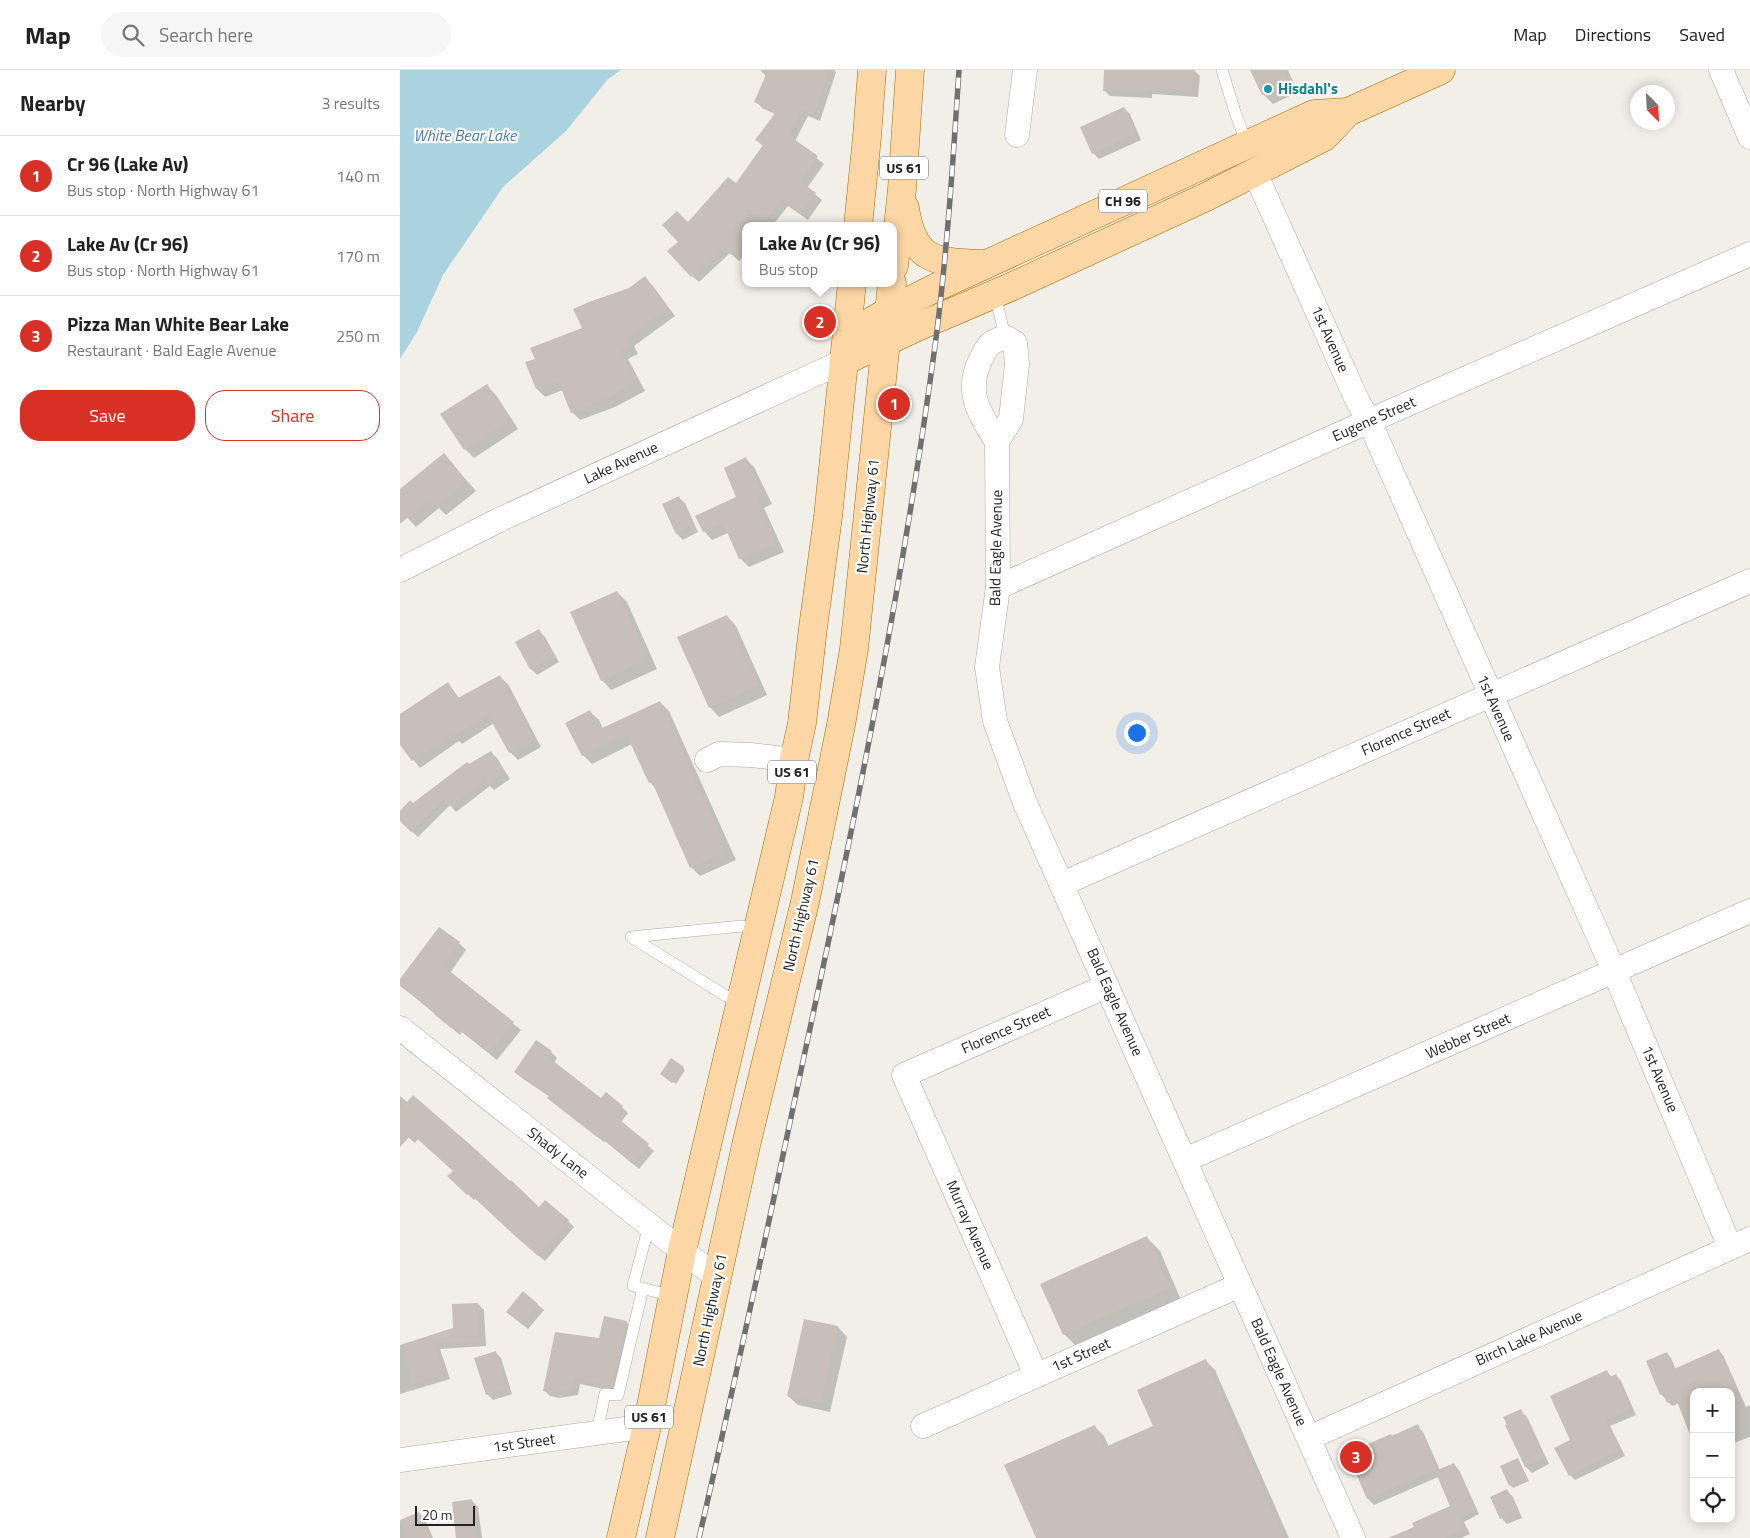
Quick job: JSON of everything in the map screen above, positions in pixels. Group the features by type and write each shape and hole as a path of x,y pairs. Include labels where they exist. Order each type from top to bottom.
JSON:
{"main road":[{"name":"US 61","path":"858,222 872,70"},
{"name":"US 61","path":"897,237 910,70"},
{"name":"CH 96","path":"992,261 1314,114 1348,112 1442,70"},
{"name":"CH 96","path":"845,349 887,341 1160,219 1324,137 1348,112"},
{"path":"902,189 910,230 916,243 924,253 935,260 944,262 992,261"},
{"path":"845,349 889,311 992,261"},
{"name":"US 61","path":"621,1538 647,1426 682,1251 789,797 794,760 802,724 828,516 852,287"},
{"name":"North Highway 61","path":"660,1538 747,1141 805,902 841,725 854,649 892,287"}],"street":[{"path":"1017,135 1025,70"},
{"path":"1720,70 1750,137"},
{"name":"1st Avenue","path":"1255,172 1614,971 1740,1243"},
{"name":"Eugene Street","path":"998,587 1368,421 1750,254"},
{"path":"1005,337 1015,343 1017,364 1011,419 997,442 979,412 973,393 975,370 989,343 1005,337"},
{"name":"Lake Avenue","path":"400,570 845,349"},
{"name":"Bald Eagle Avenue","path":"997,442 998,587 987,667 995,721 1025,803 1353,1538"},
{"name":"Florence Street","path":"1062,884 1750,581"},
{"path":"707,760 719,754 751,755 794,760"},
{"name":"Webber Street","path":"1185,1160 1750,911"},
{"name":"Florence Street","path":"904,1075 1107,986"},
{"name":"Shady Lane","path":"400,1028 717,1277"},
{"name":"Murray Avenue","path":"904,1075 1036,1375"},
{"name":"Birch Lake Avenue","path":"1309,1438 1740,1243"},
{"name":"1st Street","path":"923,1426 1240,1285"},
{"name":"1st Street","path":"400,1460 647,1426"}],"lane":[{"path":"1222,70 1234,112 1247,144"},
{"path":"994,294 1005,337"},
{"path":"741,999 726,996 631,937 742,926 758,929"},
{"path":"649,1225 633,1286 673,1296"},
{"path":"597,1433 605,1394 618,1395 643,1288"}],"water":[{"name":"White Bear Lake","path":"400,70 621,70 608,79 566,131 503,187 443,275 417,332 400,359"}],"building":[{"path":"768,70 828,70 814,115 801,110 788,135 818,156 801,182 816,193 800,214 781,200 764,222 746,208 746,222 742,222 742,244 731,255 723,247 691,277 667,251 678,242 662,225 677,211 688,222 728,177 736,183 763,145 755,140 776,112 754,102"},
{"path":"1104,70 1194,70 1192,92 1147,89 1147,92 1103,91"},
{"name":"Hisdahl's","path":"1250,70 1284,70 1290,82 1262,95"},
{"path":"1124,107 1136,134 1092,154 1080,127"},
{"path":"645,276 668,308 627,337 630,345 620,350 637,382 606,399 571,413 558,381 536,389 525,362 535,359 530,348 582,328 573,309 629,288"},
{"path":"487,384 510,420 464,450 440,414"},
{"path":"444,453 467,481 436,507 429,499 400,524 400,489"},
{"path":"746,457 764,495 756,499 776,544 739,559 723,523 703,532 695,516 736,497 724,468"},
{"path":"679,496 693,526 676,534 662,504"},
{"path":"617,591 648,659 601,681 570,612"},
{"path":"727,615 759,686 709,708 677,637"},
{"path":"539,629 554,656 530,669 515,642"},
{"path":"500,675 535,739 509,753 488,715 453,737 451,734 412,761 400,745 400,714 448,682 458,698"},
{"path":"660,701 728,851 690,868 652,782 649,783 626,734 582,756 565,723 590,710 600,729"},
{"path":"491,751 505,773 487,785 484,780 449,807 444,799 411,832 400,821 400,811 410,800 413,803 467,762 469,764"},
{"path":"439,927 460,942 442,965 514,1022 489,1053 453,1025 451,1028 434,1014 436,1013 400,986 400,979"},
{"path":"536,1040 552,1051 548,1057 601,1098 606,1092 623,1106 615,1116 649,1144 633,1164 599,1136 597,1137 547,1098 549,1096 514,1072"},
{"path":"671,1058 684,1067 672,1083 660,1074"},
{"path":"413,1095 511,1180 539,1207 545,1200 569,1220 538,1256 469,1193 467,1195 447,1176 453,1171 412,1134 400,1147 400,1110"},
{"path":"1147,1236 1170,1288 1063,1335 1040,1284"},
{"path":"523,1291 538,1304 522,1324 506,1312"},
{"path":"478,1303 480,1341 435,1343 444,1373 412,1384 400,1345 453,1328 452,1304"},
{"path":"604,1316 627,1321 612,1387 574,1378 572,1389 552,1393 543,1391 555,1332 599,1338"},
{"path":"804,1319 838,1326 821,1403 787,1396"},
{"path":"1719,1349 1738,1392 1735,1392 1735,1388 1690,1388 1690,1434 1676,1399 1667,1403 1663,1393 1660,1395 1646,1361 1667,1352 1674,1369"},
{"path":"496,1351 507,1388 486,1395 474,1358"},
{"path":"1206,1359 1284,1538 1036,1538 1004,1465 1095,1425 1105,1447 1153,1426 1137,1390"},
{"path":"1607,1370 1610,1377 1616,1374 1631,1409 1606,1421 1620,1450 1569,1476 1554,1448 1570,1440 1550,1396"},
{"path":"1521,1409 1544,1458 1525,1467 1503,1417"},
{"path":"1418,1424 1437,1469 1367,1499 1347,1453"},
{"path":"1518,1458 1527,1478 1509,1486 1500,1466"},
{"path":"1454,1463 1475,1509 1460,1516 1465,1529 1445,1538 1388,1538 1414,1527 1412,1523 1450,1506 1435,1471"},
{"path":"1507,1489 1517,1511 1500,1519 1490,1497"},
{"path":"472,1499 477,1538 456,1538 452,1502"},
{"path":"419,1512 430,1538 407,1538 400,1520"}],"railway":[{"path":"699,1538 825,960 893,610 935,346 943,277 959,70"}],"place":[{"name":"Hisdahl's","path":"1268,89"},
{"name":"Lake Av (Cr 96)","path":"820,322"},
{"name":"Cr 96 (Lake Av)","path":"894,404"},
{"name":"Pizza Man White Bear Lake","path":"1356,1457"}]}
